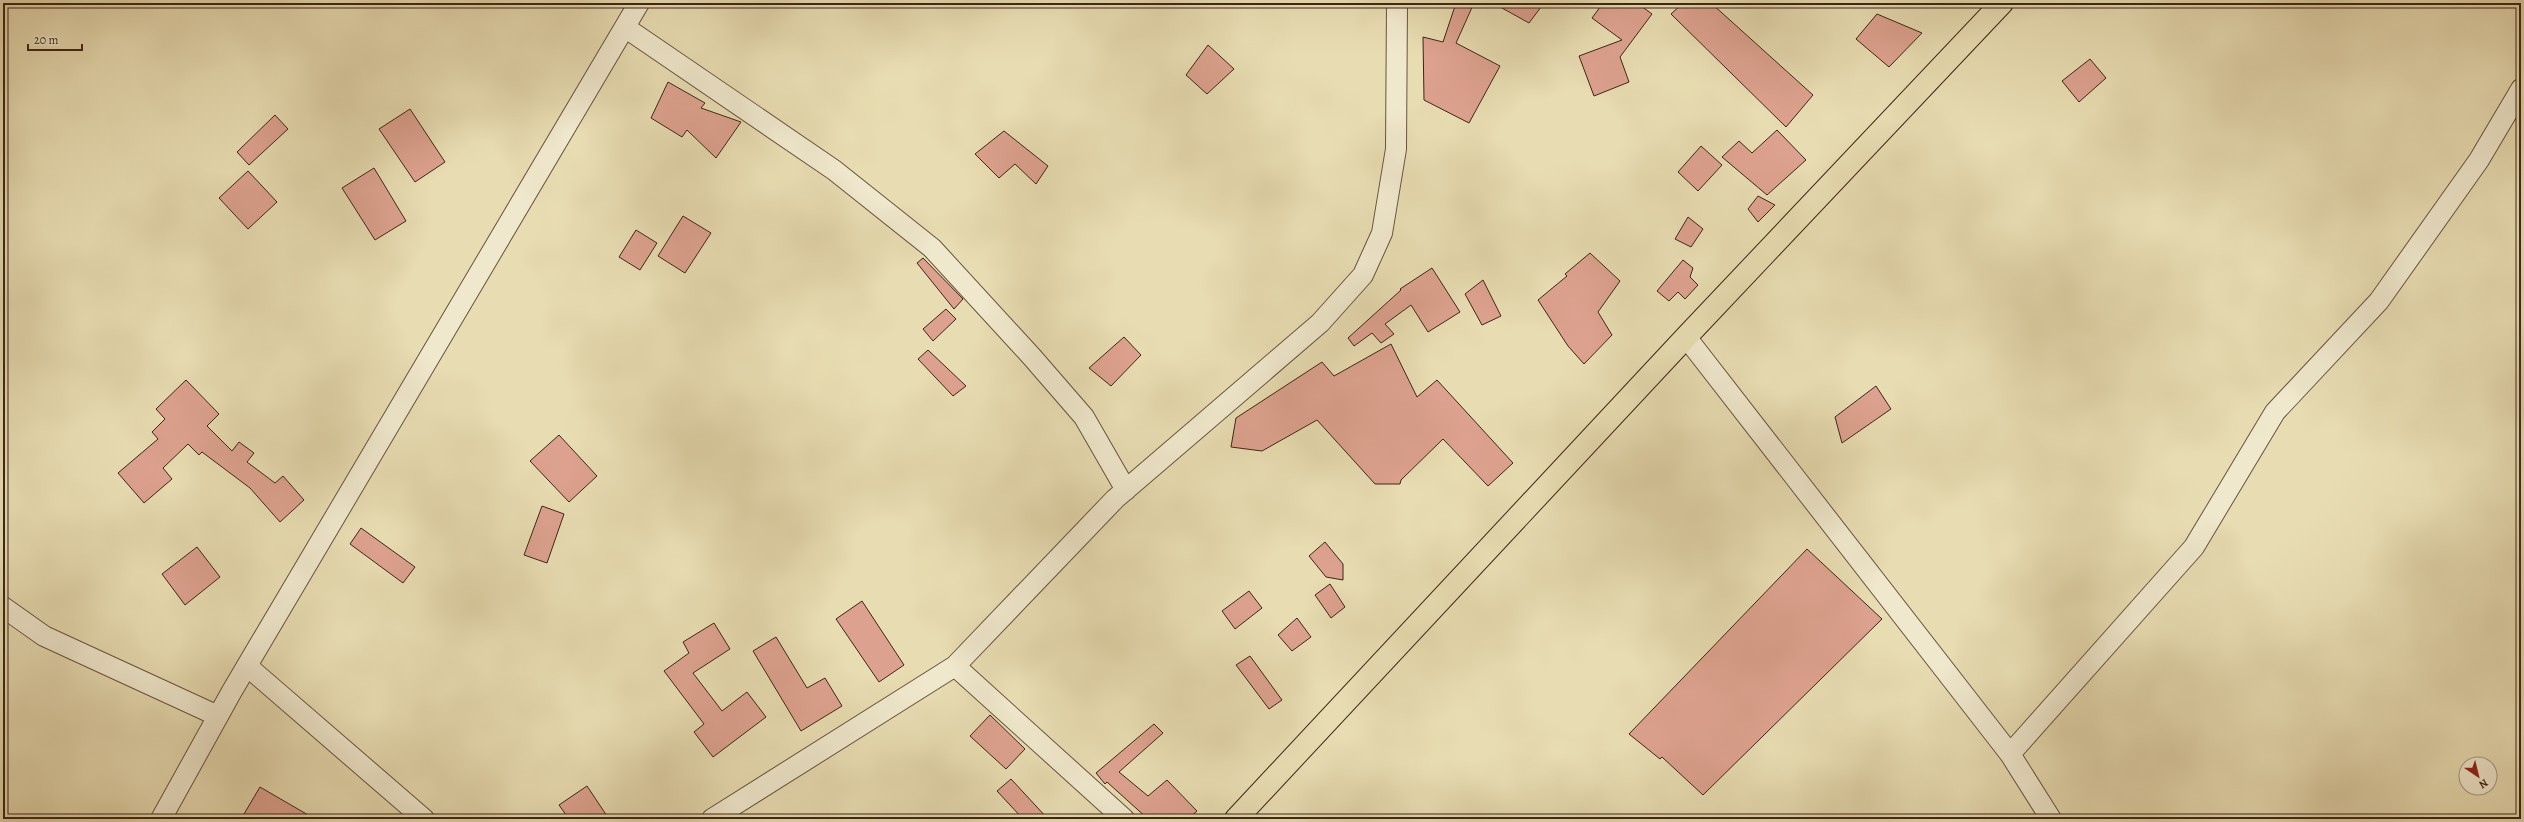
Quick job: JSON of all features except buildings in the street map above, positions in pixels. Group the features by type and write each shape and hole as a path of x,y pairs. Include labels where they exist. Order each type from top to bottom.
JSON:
{"main road":[{"path":"1236,819 1686,337 2002,3"}],"street":[{"path":"161,819 246,666 640,3"},
{"path":"712,819 955,666 1126,490 1320,322 1363,275 1382,233 1396,149 1397,3"},
{"path":"626,28 834,170 932,248 1032,357 1084,417 1126,490"},
{"path":"2010,754 2194,547 2274,412 2379,301 2479,160 2521,89"},
{"path":"1686,337 2010,754 2050,819"},
{"path":"3,607 44,636 218,716"},
{"path":"246,666 424,819"},
{"path":"955,666 1124,819"}]}
